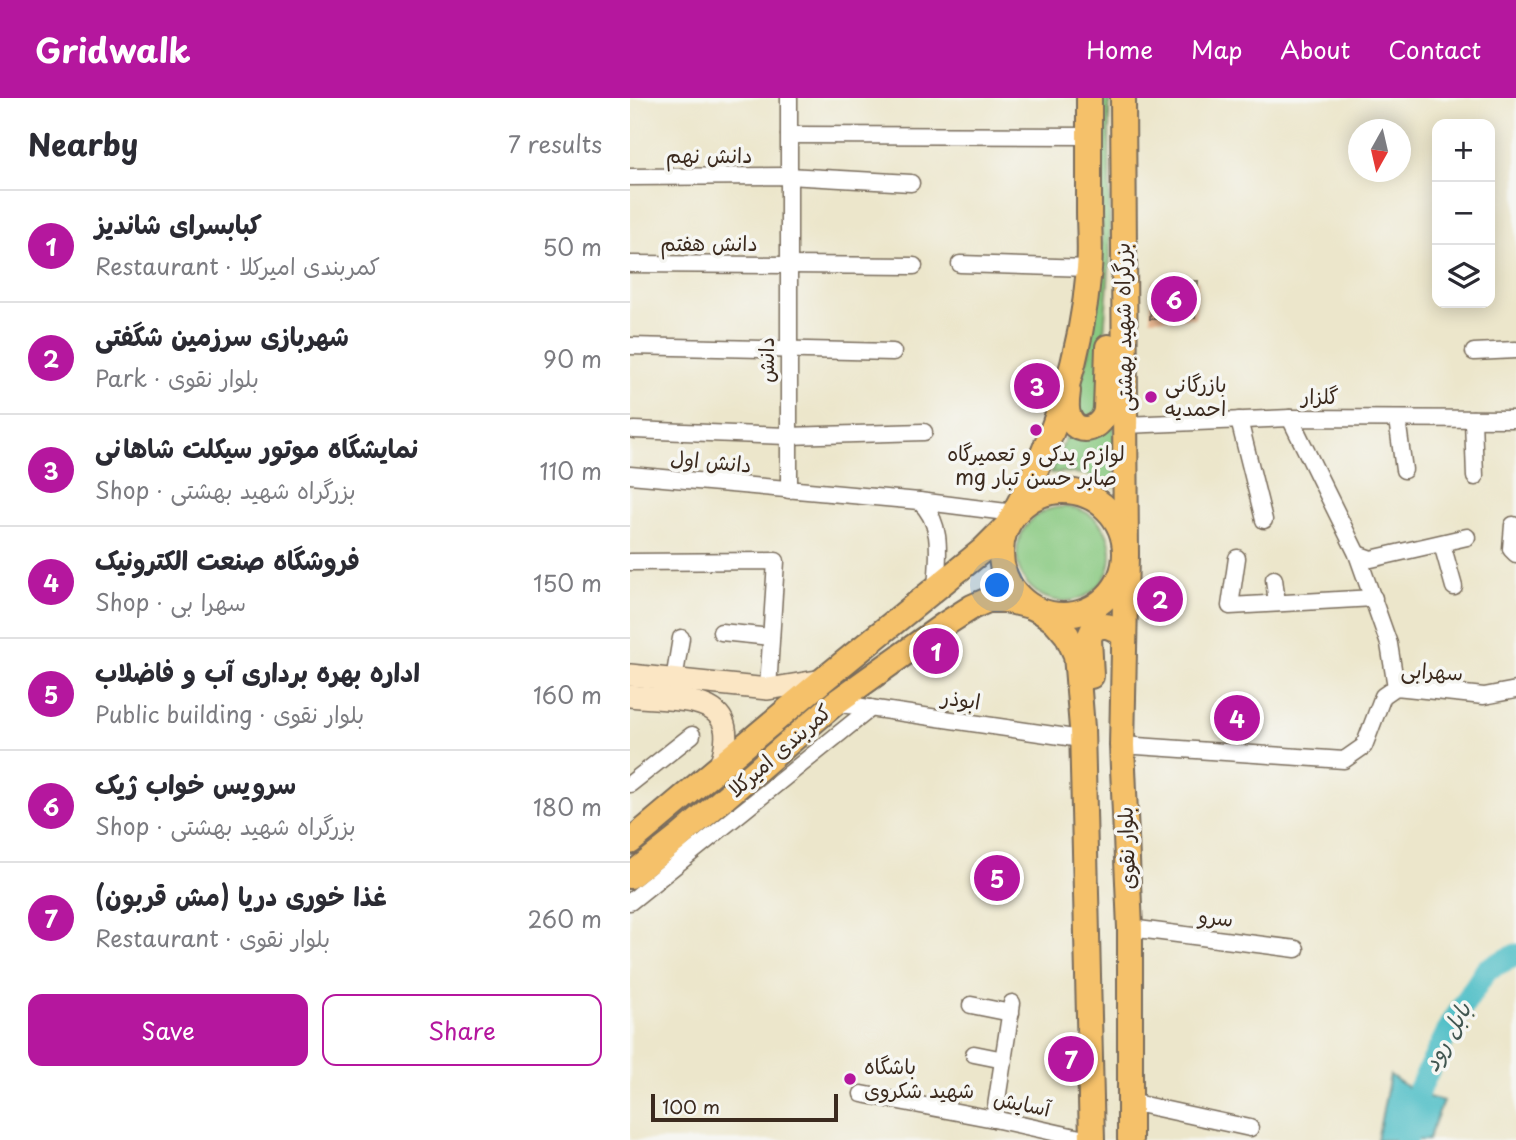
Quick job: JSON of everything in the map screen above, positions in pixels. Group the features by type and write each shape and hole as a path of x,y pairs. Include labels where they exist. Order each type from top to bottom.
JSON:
{"main road":[{"name":"بزرگراه شهید بهشتی","path":"1010,520 1037,471 1070,373 1080,331 1089,268 1089,98"},
{"name":"بزرگراه شهید بهشتی","path":"1123,98 1126,555"},
{"path":"1070,373 1067,398 1070,419 1079,428 1091,428 1102,421 1106,410 1109,333 1123,237"},
{"path":"1062,491 1085,495 1111,512 1125,540 1126,555 1124,570 1118,583 1099,605 1072,615 1057,615 1036,609 1018,597 1003,572 1001,549 1010,520 1026,503 1039,495 1062,491"},
{"name":"کمربندی امیرکلا","path":"630,842 823,680 984,550 1010,520"},
{"name":"بلوار نقوی","path":"1126,555 1122,745 1130,928 1130,1140"},
{"name":"کمربندی امیرکلا","path":"630,876 685,845 747,794 835,703 972,607 988,600 1004,600 1036,609"},
{"path":"914,605 930,605 937,610 940,624 936,632"},
{"name":"بلوار نقوی","path":"1036,609 1056,622 1067,635 1076,655 1082,733 1090,1140"},
{"path":"1082,733 1092,708 1089,638 1093,629 1100,625 1109,626 1125,635"},
{"path":"630,675 768,689 823,680"},
{"path":"630,696 702,704 718,713 727,736 719,768"}],"street":[{"name":"دانش","path":"789,98 789,490"},
{"path":"789,135 1089,136"},
{"name":"دانش نهم","path":"630,177 788,176 911,183"},
{"name":"دانش هفتم","path":"630,264 914,266"},
{"path":"960,264 1089,268"},
{"path":"630,346 892,352"},
{"path":"1474,352 1516,350"},
{"path":"1290,418 1357,554 1389,644 1396,687"},
{"name":"گلزار","path":"1125,425 1290,418 1516,419"},
{"path":"1397,419 1404,470"},
{"path":"1473,419 1475,477"},
{"path":"1238,420 1264,520"},
{"path":"634,430 787,436 924,432"},
{"name":"دانش اول","path":"630,475 789,490"},
{"path":"789,490 919,501 1010,520"},
{"path":"919,501 930,511 937,530 939,557 936,587"},
{"path":"1513,525 1511,549 1516,554"},
{"path":"1357,554 1371,559 1467,537"},
{"path":"1442,544 1454,587"},
{"path":"1237,558 1230,606 1374,598"},
{"path":"630,562 776,561 768,689"},
{"path":"1275,579 1277,603"},
{"path":"721,632 771,637"},
{"path":"674,680 681,638"},
{"name":"سهرابی","path":"1122,745 1343,760 1364,746 1384,696 1396,687 1484,696 1516,690"},
{"name":"ابوذر","path":"835,703 1082,733"},
{"path":"747,794 872,708"},
{"path":"630,784 692,735"},
{"path":"630,902 685,845"},
{"name":"سرو","path":"1130,928 1296,949"},
{"path":"971,1005 1012,1008 994,1119"},
{"path":"974,1054 1004,1060"},
{"name":"آسایش","path":"862,1094 1090,1140"},
{"path":"1130,1102 1250,1128"}],"green space":[{"path":"1102,98 1109,98 1110,257 1098,408 1097,413 1085,417 1076,407 1076,398 1089,352 1102,250"},
{"path":"1114,340 1114,487 1084,474 1051,473 1068,433 1090,439"},
{"path":"1064,507 1082,511 1097,521 1107,536 1111,554 1107,572 1097,587 1082,597 1064,601 1046,597 1031,587 1021,572 1017,554 1021,536 1031,521 1046,511"}],"water":[{"path":"1390,1075 1417,1094 1443,1101 1428,1140 1377,1140"}],"building":[{"path":"1153,281 1198,281 1195,318 1150,319"}],"waterway":[{"name":"بابل رود","path":"1406,1140 1417,1094 1452,1023 1487,969 1516,955"}],"place":[{"name":"سرویس خواب ژیک","path":"1174,299"},
{"name":"نمایشگاه موتور سیکلت شاهانی","path":"1037,386"},
{"name":"بازرگانی احمدیه","path":"1151,397"},
{"name":"لوازم یدکی و تعمیرگاه mg صابر حسن تبار","path":"1036,430"},
{"name":"شهربازی سرزمین شگفتی","path":"1160,599"},
{"name":"کبابسرای شاندیز","path":"936,651"},
{"name":"فروشگاه صنعت الکترونیک","path":"1237,718"},
{"name":"اداره بهره برداری آب و فاضلاب","path":"997,878"},
{"name":"غذا خوری دریا (مش قربون)","path":"1071,1059"},
{"name":"باشگاه شهید شکروی","path":"850,1079"}]}
